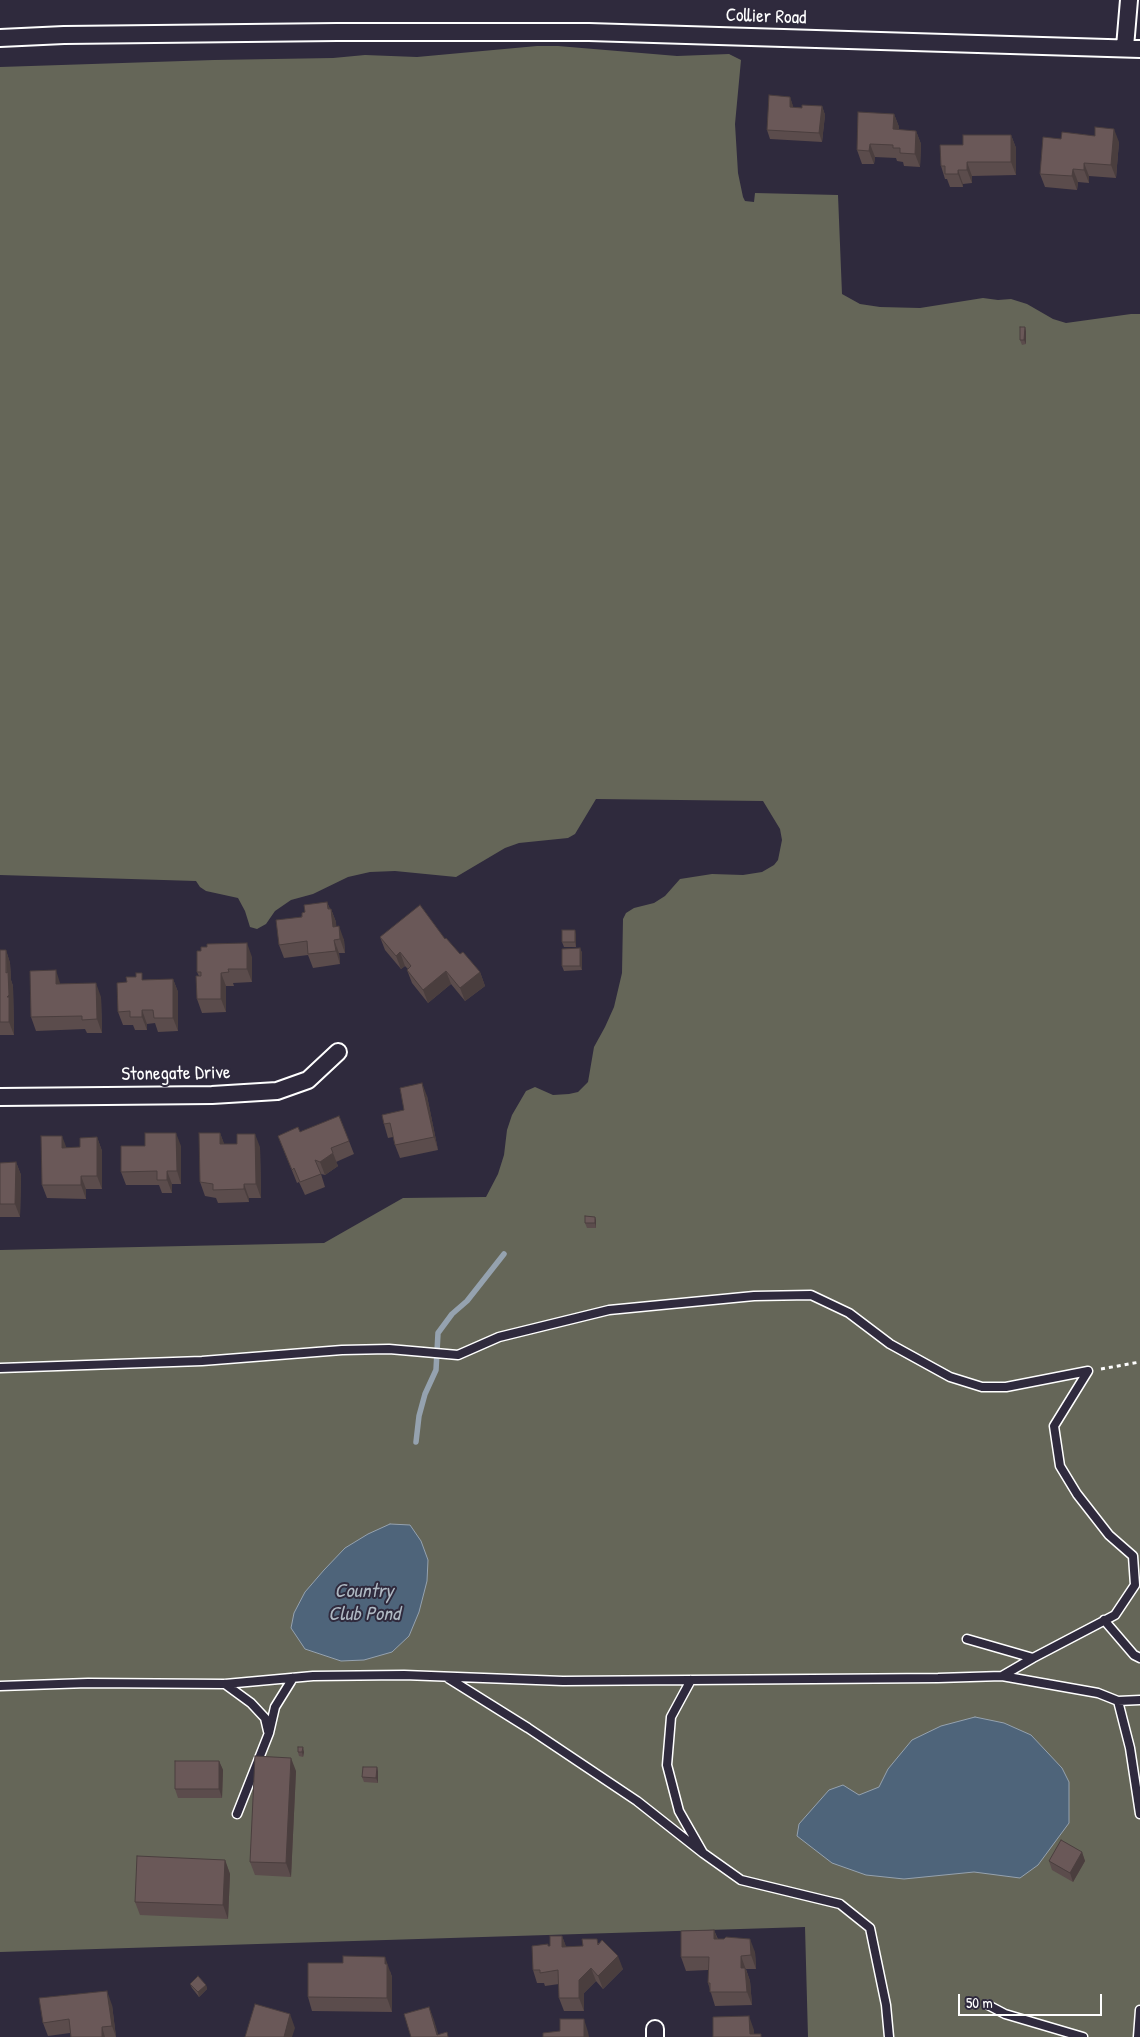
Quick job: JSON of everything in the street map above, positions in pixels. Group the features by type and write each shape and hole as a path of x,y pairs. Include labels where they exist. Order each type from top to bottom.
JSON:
{"street":[{"path":"1129,0 1133,48"},
{"name":"Collier Road","path":"0,38 64,35 317,32 589,32 1133,48"},
{"name":"Stonegate Drive","path":"0,1097 212,1094 278,1091 308,1080 338,1052"}],"lane":[{"path":"0,1368 202,1361 342,1350 389,1349 458,1356 498,1337 609,1310 754,1296 812,1295 849,1313 890,1344 950,1377 982,1387 1006,1387 1088,1371"},
{"path":"1002,1676 1032,1658 1115,1615 1135,1585 1133,1556 1109,1535 1077,1494 1060,1466 1054,1426 1088,1371"},
{"path":"1133,1563 1140,1569"},
{"path":"1104,1620 1134,1655 1140,1658"},
{"path":"967,1639 1032,1658"},
{"path":"0,1686 88,1683 225,1684 340,1676 563,1681 1002,1676 1098,1693 1118,1701 1140,1700"},
{"path":"446,1677 528,1728 637,1801 703,1853 742,1880 840,1904 870,1928 886,2005 889,2037"},
{"path":"237,1814 269,1733 275,1707 293,1678"},
{"path":"691,1680 671,1717 667,1764 680,1811 703,1853"},
{"path":"225,1684 251,1703 265,1718 269,1733"},
{"path":"1118,1701 1130,1748 1140,1814"},
{"path":"988,2005 1005,2014 1083,2037"},
{"path":"1138,2037 1140,2010"}],"path":[{"path":"1088,1371 1140,1362"}],"green space":[{"path":"537,46 677,56 729,54 741,60 735,124 738,173 743,197 745,201 754,202 755,193 838,195 842,294 860,304 880,307 920,308 983,298 1011,299 1027,304 1053,319 1066,323 1140,314 1140,2037 808,2037 805,1927 0,1952 0,1250 324,1243 403,1198 486,1197 498,1174 512,1115 526,1091 535,1087 553,1095 569,1094 578,1092 588,1082 594,1047 614,1007 622,973 623,919 626,913 634,908 654,903 665,896 680,879 712,874 743,875 762,872 774,865 778,860 782,840 780,829 763,801 596,799 575,834 568,838 519,843 505,848 456,877 395,871 370,872 348,877 313,894 291,900 275,911 266,924 257,929 250,927 238,898 206,891 196,881 0,875 0,67 333,58 365,55 417,57"}],"water":[{"name":"Country Club Pond","path":"390,1524 410,1525 421,1541 428,1560 427,1581 419,1612 409,1636 392,1652 364,1660 341,1661 305,1649 291,1628 294,1613 305,1592 345,1548 368,1534"},
{"path":"975,1717 1004,1723 1031,1735 1062,1768 1069,1782 1069,1823 1038,1865 1020,1878 974,1872 904,1879 866,1875 832,1863 797,1836 799,1824 829,1790 843,1785 859,1795 879,1787 888,1769 912,1740 941,1726"}],"building":[{"path":"769,95 790,97 790,107 802,108 802,105 822,106 819,133 767,130"},
{"path":"858,112 894,114 893,129 916,131 915,154 900,153 900,148 893,148 893,145 870,144 869,151 857,150"},
{"path":"1095,127 1114,129 1111,165 1084,163 1084,170 1073,169 1072,176 1040,174 1043,137 1061,139 1062,132 1095,136"},
{"path":"963,135 1011,135 1011,162 967,162 967,170 958,170 958,174 945,174 945,166 941,166 940,145 963,145"},
{"path":"1020,327 1025,327 1024,340 1020,340"},
{"path":"327,902 328,909 331,909 333,927 339,926 340,939 334,940 336,951 308,954 307,941 279,945 276,920 302,917 302,913 305,912 304,905"},
{"path":"420,905 445,939 460,954 463,952 480,972 460,988 446,971 423,990 407,970 411,966 400,952 396,956 380,937"},
{"path":"562,930 575,930 575,942 562,942"},
{"path":"247,943 247,969 228,969 229,972 221,973 221,999 197,999 196,976 201,976 201,972 197,972 197,951 201,951 201,947 207,947 207,944"},
{"path":"580,948 580,966 562,966 562,949"},
{"path":"0,950 6,950 9,1022 0,1022"},
{"path":"56,970 56,984 96,983 97,1019 82,1020 82,1016 31,1017 30,971"},
{"path":"136,973 142,973 142,980 173,979 173,1018 154,1018 153,1010 142,1010 142,1017 130,1017 130,1011 118,1012 117,983 127,982 126,977 136,977"},
{"path":"422,1083 434,1137 395,1145 390,1123 384,1124 382,1115 404,1110 400,1088"},
{"path":"339,1116 349,1141 331,1148 333,1153 320,1162 315,1160 321,1174 300,1182 294,1168 292,1170 278,1136 298,1127 300,1132"},
{"path":"145,1133 176,1133 177,1171 167,1171 167,1180 157,1180 157,1171 121,1172 121,1146 145,1146"},
{"path":"199,1133 220,1133 220,1144 237,1144 237,1134 255,1134 256,1184 244,1184 244,1189 213,1190 213,1184 200,1182"},
{"path":"41,1136 62,1136 62,1148 80,1147 80,1138 97,1137 97,1176 81,1176 81,1185 42,1185"},
{"path":"16,1162 15,1204 0,1204 0,1163"},
{"path":"585,1216 595,1217 595,1223 585,1223"},
{"path":"298,1747 303,1747 302,1752 298,1752"},
{"path":"255,1756 291,1758 286,1863 250,1862"},
{"path":"175,1761 219,1761 219,1789 175,1789"},
{"path":"363,1767 377,1767 376,1778 362,1777"},
{"path":"1061,1840 1082,1852 1070,1873 1049,1861"},
{"path":"137,1856 225,1860 223,1905 135,1902"},
{"path":"714,1930 714,1939 724,1939 726,1937 750,1939 751,1955 741,1956 741,1968 745,1968 747,1992 710,1992 710,1983 708,1983 709,1957 681,1957 681,1931"},
{"path":"550,1936 562,1936 562,1947 583,1946 582,1939 597,1939 598,1945 602,1940 618,1956 598,1976 591,1968 579,1980 579,1998 559,1998 558,1970 540,1973 540,1970 533,1970 532,1946 548,1944 550,1946"},
{"path":"343,1956 385,1957 385,1964 387,1964 387,1998 308,1997 308,1963 343,1963"},
{"path":"198,1976 206,1985 198,1992 190,1984"},
{"path":"107,1991 112,2026 102,2027 102,2037 71,2037 69,2019 43,2023 39,1998"},
{"path":"255,2004 290,2014 284,2037 245,2037"},
{"path":"429,2007 437,2035 447,2032 448,2037 411,2037 404,2014"},
{"path":"749,2016 750,2034 761,2034 761,2037 713,2037 713,2017"},
{"path":"560,2019 584,2019 584,2037 543,2037 543,2033 560,2031"}],"waterway":[{"path":"416,1442 419,1416 425,1394 436,1370 438,1333 452,1314 467,1301 504,1254"}]}
